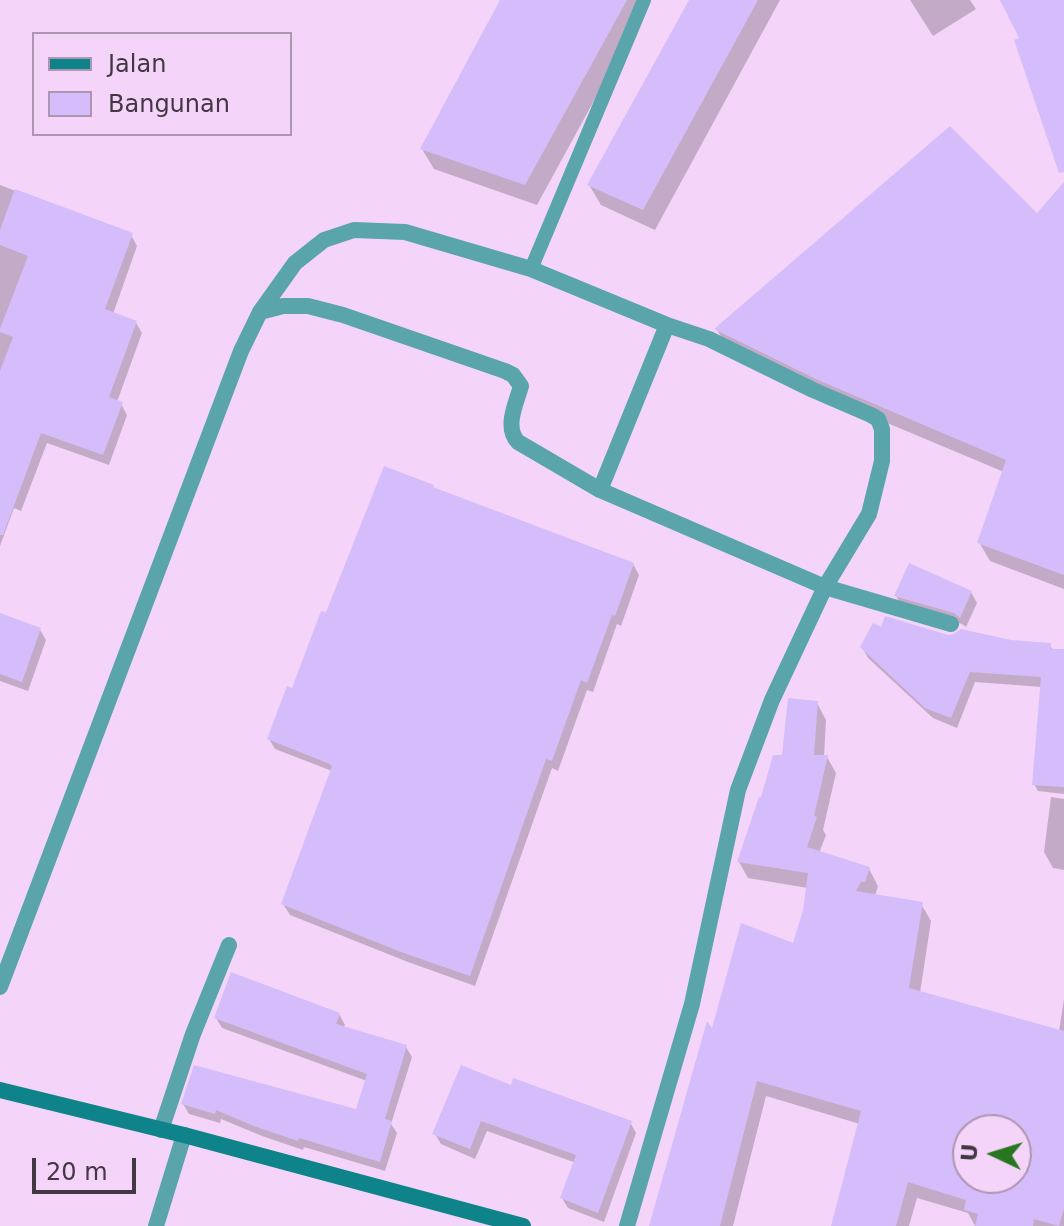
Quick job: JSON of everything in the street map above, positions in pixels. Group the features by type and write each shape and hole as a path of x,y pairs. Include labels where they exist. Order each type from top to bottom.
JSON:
{"main road":[{"path":"0,1090 184,1135 523,1226"}],"street":[{"path":"0,987 241,351 260,312 295,263 324,240 354,230 405,232 531,269 709,339 878,419 882,429 882,461 869,514 825,587 772,700 738,790 692,1004 627,1226"},
{"path":"260,312 283,306 308,306 343,315 513,375 521,386 510,425 511,435 600,490 825,587 951,624"},
{"path":"600,490 667,325"},
{"path":"161,1130 193,1034 229,945"},
{"path":"156,1226 184,1135"}],"lane":[{"path":"531,269 644,0"}],"building":[{"path":"500,0 627,0 525,185 420,149"},
{"path":"689,0 758,0 643,210 587,185"},
{"path":"1000,0 1064,0 1064,172 1059,173 1014,40 1019,38"},
{"path":"950,126 1037,213 1064,182 1064,575 977,543 1006,460 818,380 714,329"},
{"path":"15,189 133,233 105,309 137,321 109,397 123,402 103,455 41,433 3,535 0,535 0,371 13,337 0,332 0,329 28,256 0,245 0,230"},
{"path":"384,466 634,563 587,683 581,680 552,761 546,759 470,976 281,904 332,766 267,739 287,686 292,688 321,611 326,612"},
{"path":"909,563 972,591 960,618 954,613 894,596"},
{"path":"0,613 41,628 22,682 0,674"},
{"path":"885,616 948,635 961,629 1011,640 1051,643 1051,649 1064,649 1064,787 1032,785 1041,677 970,672 951,718 925,708 860,647 873,623 881,627"},
{"path":"788,698 818,701 814,755 828,755 814,816 817,817 807,847 870,867 865,882 861,882 856,891 923,902 909,988 1064,1031 1064,1208 1059,1226 1034,1219 1033,1226 975,1226 978,1214 964,1210 966,1200 908,1182 896,1226 831,1226 861,1111 757,1081 720,1226 649,1226 707,1021 712,1028 741,923 793,943 803,910 808,873 737,862 773,755 782,755"},
{"path":"231,972 340,1013 336,1024 407,1045 385,1119 392,1121 380,1162 299,1138 298,1141 216,1110 215,1114 181,1104 194,1065 356,1109 367,1074 214,1018"},
{"path":"461,1065 511,1085 513,1078 632,1121 598,1213 560,1198 576,1155 481,1121 470,1149 432,1134"}]}
